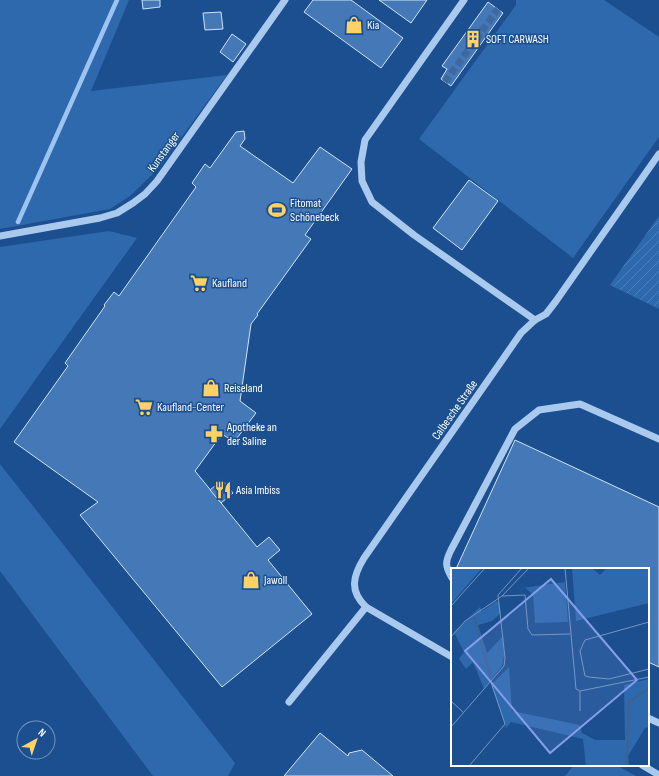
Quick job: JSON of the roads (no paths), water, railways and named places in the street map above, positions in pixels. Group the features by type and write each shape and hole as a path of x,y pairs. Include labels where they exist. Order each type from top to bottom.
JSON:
{"street":[{"name":"Kunstanger","path":"0,244 2,236 100,218 117,213 145,194 157,181 285,0"},
{"path":"464,0 365,140 361,162 362,181 372,202 414,235 535,320"},
{"name":"Calbesche Straße","path":"451,656 366,607 357,596 354,578 359,566 522,333 535,320 546,314 556,301 659,154"},
{"path":"451,576 447,570 446,560 451,550 515,429 539,410 580,404 659,439"},
{"path":"289,702 366,607"},
{"path":"649,718 659,723"},
{"path":"644,766 659,775"}],"waterway":[{"path":"18,222 117,0"}],"tunnel":[{"path":"445,82 498,9"}],"place":[{"name":"Kia","path":"354,25"},
{"name":"SOFT CARWASH","path":"473,39"},
{"name":"Fitomat Schönebeck","path":"277,210"},
{"name":"Kaufland","path":"199,283"},
{"name":"Reiseland","path":"211,388"},
{"name":"Kaufland-Center","path":"144,407"},
{"name":"Apotheke an der Saline","path":"214,434"},
{"name":"Asia Imbiss","path":"223,490"},
{"name":"Jawoll","path":"251,580"}]}
